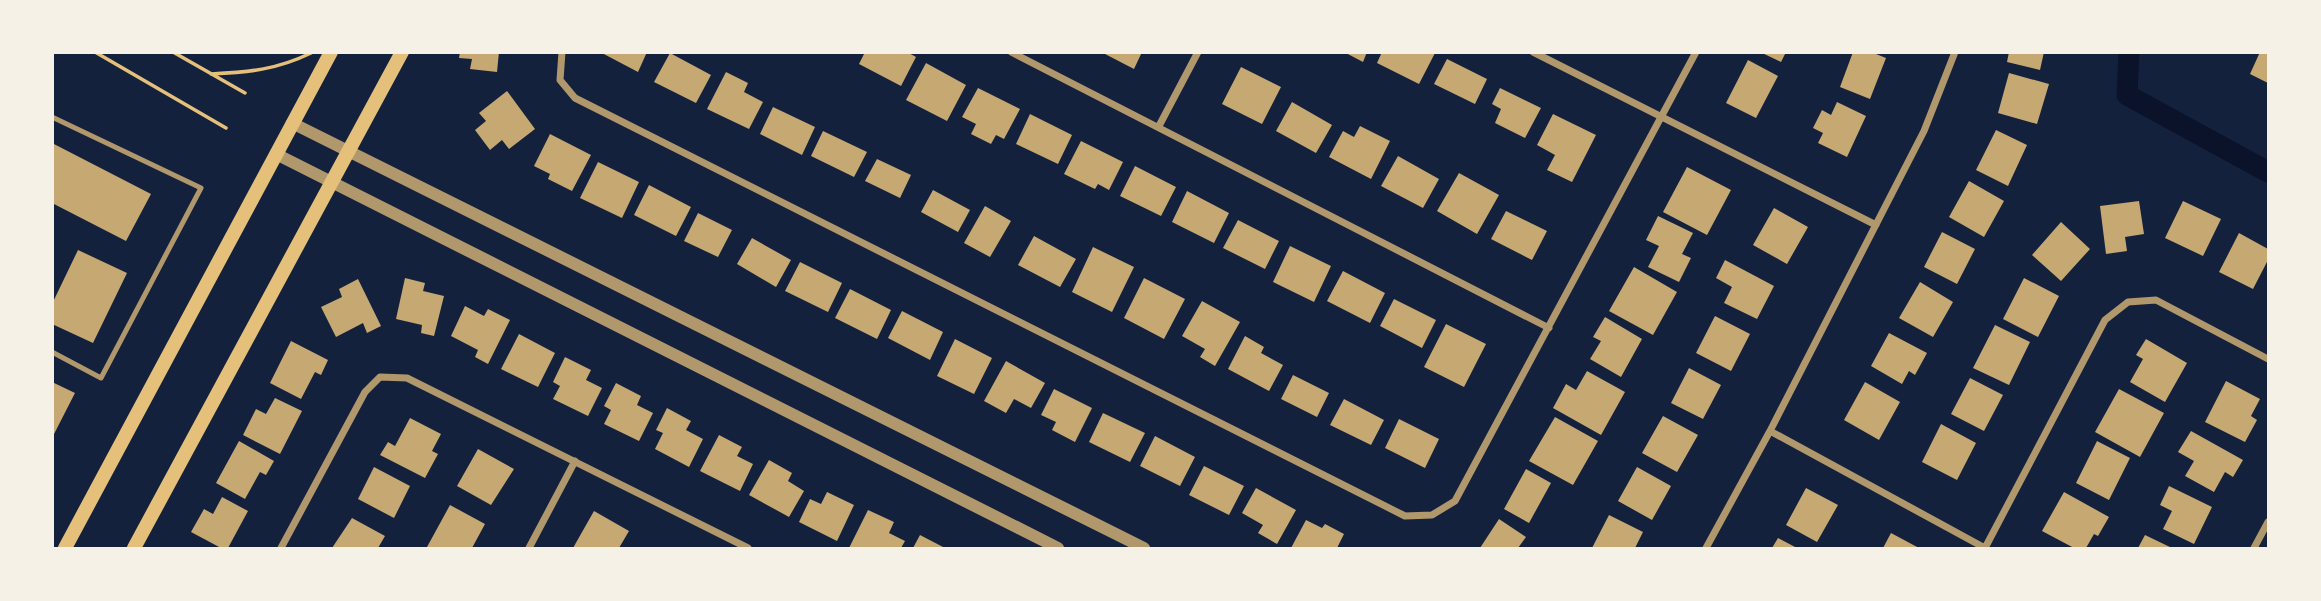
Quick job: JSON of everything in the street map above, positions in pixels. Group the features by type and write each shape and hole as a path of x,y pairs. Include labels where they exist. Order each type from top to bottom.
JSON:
{"main road":[{"path":"65,548 331,52"},
{"path":"134,548 402,52"}],"street":[{"path":"562,52 560,80 575,98 1405,516 1432,515 1455,501 1696,52"},
{"path":"1011,52 1549,328"},
{"path":"1159,126 1199,52"},
{"path":"1533,52 1876,225"},
{"path":"1706,548 1770,431 1924,131 1955,52"},
{"path":"292,123 347,153 1144,548"},
{"path":"276,154 1058,548"},
{"path":"1770,431 1985,548 2105,320 2128,302 2156,300 2269,359"},
{"path":"281,548 365,393 380,377 407,378 748,548"},
{"path":"529,548 575,461"},
{"path":"2254,548 2269,522"}],"lane":[{"path":"52,117 201,188 101,378 52,352"}],"path":[{"path":"94,52 226,128"},
{"path":"173,52 245,93"},
{"path":"211,74 276,68 313,52"}],"building":[{"path":"460,52 499,52 497,72 470,69 472,59 459,58"},
{"path":"600,52 647,52 638,72"},
{"path":"865,52 907,52 916,57 901,86 859,64"},
{"path":"1142,52 1134,69 1105,54"},
{"path":"1344,52 1367,52 1363,62"},
{"path":"1382,52 1435,53 1419,84 1377,63"},
{"path":"1760,52 1786,52 1781,62"},
{"path":"1853,52 1871,52 1886,58 1870,99 1840,87"},
{"path":"2009,52 2044,52 2040,70 2007,62"},
{"path":"2260,52 2268,52 2268,83 2250,74"},
{"path":"670,53 711,75 696,103 654,82"},
{"path":"1447,59 1487,79 1475,104 1434,84"},
{"path":"1748,60 1778,76 1756,118 1726,103"},
{"path":"926,63 966,85 947,121 906,100"},
{"path":"1241,67 1281,87 1262,124 1222,104"},
{"path":"726,72 748,83 744,92 763,102 749,129 707,109"},
{"path":"2009,73 2049,84 2037,124 1998,113"},
{"path":"978,88 1020,109 1004,139 996,135 991,144 971,134 976,124 962,117"},
{"path":"1500,88 1541,108 1525,138 1495,123 1501,109 1492,104"},
{"path":"507,91 535,129 509,149 502,140 490,150 475,130 486,121 479,113"},
{"path":"1292,102 1332,125 1316,153 1276,131"},
{"path":"1837,102 1866,116 1847,157 1818,143 1823,133 1813,128 1822,110 1831,115"},
{"path":"773,107 815,127 802,155 760,134"},
{"path":"1030,114 1072,135 1058,164 1016,144"},
{"path":"1553,114 1596,135 1572,182 1547,170 1555,155 1537,145"},
{"path":"1360,126 1390,141 1371,179 1329,157 1343,131 1354,137"},
{"path":"1996,130 2027,145 2008,186 1976,170"},
{"path":"823,131 867,152 854,177 811,156"},
{"path":"550,134 591,155 572,191 548,179 550,174 534,166"},
{"path":"1081,141 1123,162 1109,190 1098,184 1095,189 1064,174"},
{"path":"52,143 151,194 126,241 52,203"},
{"path":"1398,156 1439,179 1423,208 1381,186"},
{"path":"877,159 911,175 900,198 865,181"},
{"path":"598,162 639,182 622,218 580,198"},
{"path":"1135,166 1176,187 1161,216 1120,196"},
{"path":"1687,167 1731,190 1707,235 1663,212"},
{"path":"1459,173 1499,195 1477,234 1437,211"},
{"path":"1969,181 2004,201 1984,237 1949,217"},
{"path":"649,185 691,207 676,236 634,215"},
{"path":"933,190 970,210 958,232 921,212"},
{"path":"1187,191 1229,213 1214,243 1172,222"},
{"path":"2139,201 2144,234 2125,237 2127,251 2106,254 2100,206"},
{"path":"2183,201 2221,219 2203,256 2165,238"},
{"path":"985,206 1011,221 990,257 964,243"},
{"path":"1774,208 1808,227 1787,264 1753,245"},
{"path":"1506,211 1547,231 1532,260 1491,239"},
{"path":"698,213 732,230 718,257 684,241"},
{"path":"1658,216 1693,233 1682,254 1691,258 1679,282 1648,267 1659,246 1646,240"},
{"path":"1238,220 1279,241 1265,269 1223,248"},
{"path":"2061,222 2090,249 2061,281 2032,255"},
{"path":"1942,232 1975,249 1957,284 1924,267"},
{"path":"2239,233 2268,249 2268,260 2253,289 2219,272"},
{"path":"1034,236 1076,259 1060,287 1018,265"},
{"path":"752,238 791,260 776,287 737,264"},
{"path":"1290,246 1331,266 1314,302 1273,282"},
{"path":"1093,247 1134,267 1112,312 1072,292"},
{"path":"78,250 127,273 93,343 52,324 52,304"},
{"path":"1725,260 1774,286 1757,319 1724,303 1732,287 1716,278"},
{"path":"800,262 842,283 828,312 785,291"},
{"path":"1634,267 1677,292 1653,335 1609,311"},
{"path":"1343,271 1385,293 1370,323 1327,301"},
{"path":"405,278 425,283 423,291 444,296 434,336 421,333 422,325 396,319"},
{"path":"1144,278 1185,299 1164,339 1124,318"},
{"path":"2024,278 2059,296 2038,337 2003,319"},
{"path":"358,279 381,326 367,333 363,323 336,337 321,307 342,297 339,289"},
{"path":"1920,282 1953,302 1933,337 1899,318"},
{"path":"850,289 891,310 877,339 835,318"},
{"path":"1394,299 1436,320 1422,348 1380,326"},
{"path":"1202,301 1240,322 1215,366 1200,357 1205,349 1182,336"},
{"path":"465,306 484,316 488,309 510,320 488,364 475,357 478,350 451,336"},
{"path":"902,311 943,332 930,360 888,338"},
{"path":"1715,316 1750,334 1731,371 1696,353"},
{"path":"1605,317 1642,339 1621,377 1590,359 1601,341 1593,337"},
{"path":"1446,324 1486,344 1464,387 1424,367"},
{"path":"1995,325 2030,342 2009,385 1973,368"},
{"path":"1889,333 1927,353 1915,375 1909,371 1902,384 1871,366"},
{"path":"519,334 555,353 538,387 501,369"},
{"path":"1245,336 1264,347 1261,353 1283,365 1269,391 1228,369"},
{"path":"955,339 992,358 974,394 937,376"},
{"path":"2146,339 2187,363 2165,402 2130,382 2143,359 2136,355"},
{"path":"291,341 328,360 321,375 315,372 301,399 270,383"},
{"path":"565,357 591,370 586,380 602,388 588,416 553,399 560,386 553,382"},
{"path":"1006,361 1045,383 1031,408 1014,399 1006,413 984,401"},
{"path":"1689,368 1721,385 1703,419 1671,403"},
{"path":"1587,371 1625,392 1601,435 1553,408 1566,384 1576,390"},
{"path":"1293,375 1329,393 1317,417 1281,399"},
{"path":"1970,378 2003,395 1984,431 1951,414"},
{"path":"2226,381 2260,399 2251,416 2257,420 2245,442 2205,422"},
{"path":"52,382 75,393 52,438"},
{"path":"1865,382 1900,402 1879,440 1844,420"},
{"path":"616,383 641,396 637,405 653,413 639,441 604,424 611,410 604,406"},
{"path":"1054,389 1092,408 1075,442 1052,430 1056,422 1041,415"},
{"path":"2119,389 2164,413 2140,457 2095,432"},
{"path":"275,398 302,411 280,454 243,435 256,409 266,414"},
{"path":"1344,399 1384,420 1371,445 1330,425"},
{"path":"667,408 691,421 686,430 703,439 689,467 655,449 663,433 656,430"},
{"path":"1103,413 1145,433 1130,462 1089,442"},
{"path":"1663,416 1698,435 1677,472 1642,453"},
{"path":"1555,417 1598,441 1573,485 1529,461"},
{"path":"410,418 441,434 432,451 438,454 425,478 380,455 388,442 395,446"},
{"path":"1399,419 1439,439 1425,468 1385,448"},
{"path":"1941,424 1976,443 1957,480 1922,462"},
{"path":"2191,431 2243,460 2233,477 2225,472 2214,492 2185,476 2194,461 2178,452"},
{"path":"719,435 742,447 737,456 753,464 740,491 700,471"},
{"path":"1155,436 1195,457 1180,486 1140,466"},
{"path":"239,441 274,461 266,475 260,472 245,499 216,483"},
{"path":"2097,441 2130,458 2109,500 2076,483"},
{"path":"478,449 514,469 491,505 457,486"},
{"path":"769,460 792,473 788,481 804,491 789,517 749,495"},
{"path":"1204,466 1244,486 1229,515 1189,495"},
{"path":"374,467 410,486 394,518 358,499"},
{"path":"1637,467 1671,486 1652,520 1618,501"},
{"path":"1526,469 1551,483 1529,523 1504,509"},
{"path":"2169,486 2212,507 2194,544 2163,529 2172,511 2160,505"},
{"path":"1256,488 1296,510 1277,544 1258,533 1263,525 1242,513"},
{"path":"1806,488 1838,505 1817,542 1786,525"},
{"path":"827,492 854,505 837,541 799,522 810,499 821,504"},
{"path":"2064,492 2109,517 2098,536 2094,534 2086,548 2074,548 2042,531"},
{"path":"222,497 248,511 228,548 221,548 191,532 204,509 213,514"},
{"path":"450,505 485,524 472,548 427,547"},
{"path":"868,510 894,522 889,533 905,541 901,548 849,548"},
{"path":"594,511 629,531 619,548 573,548"},
{"path":"1609,515 1643,532 1635,548 1592,548"},
{"path":"352,518 385,536 378,548 332,548"},
{"path":"1499,519 1526,537 1518,548 1480,548"},
{"path":"1306,520 1322,528 1325,524 1344,534 1337,548 1291,548"},
{"path":"1891,533 1919,548 1883,548"},
{"path":"920,535 945,548 913,548"},
{"path":"2145,535 2172,548 2138,548"},
{"path":"1778,538 1797,548 1772,548"}],"waterway":[{"path":"2129,52 2127,95 2268,172"}]}
